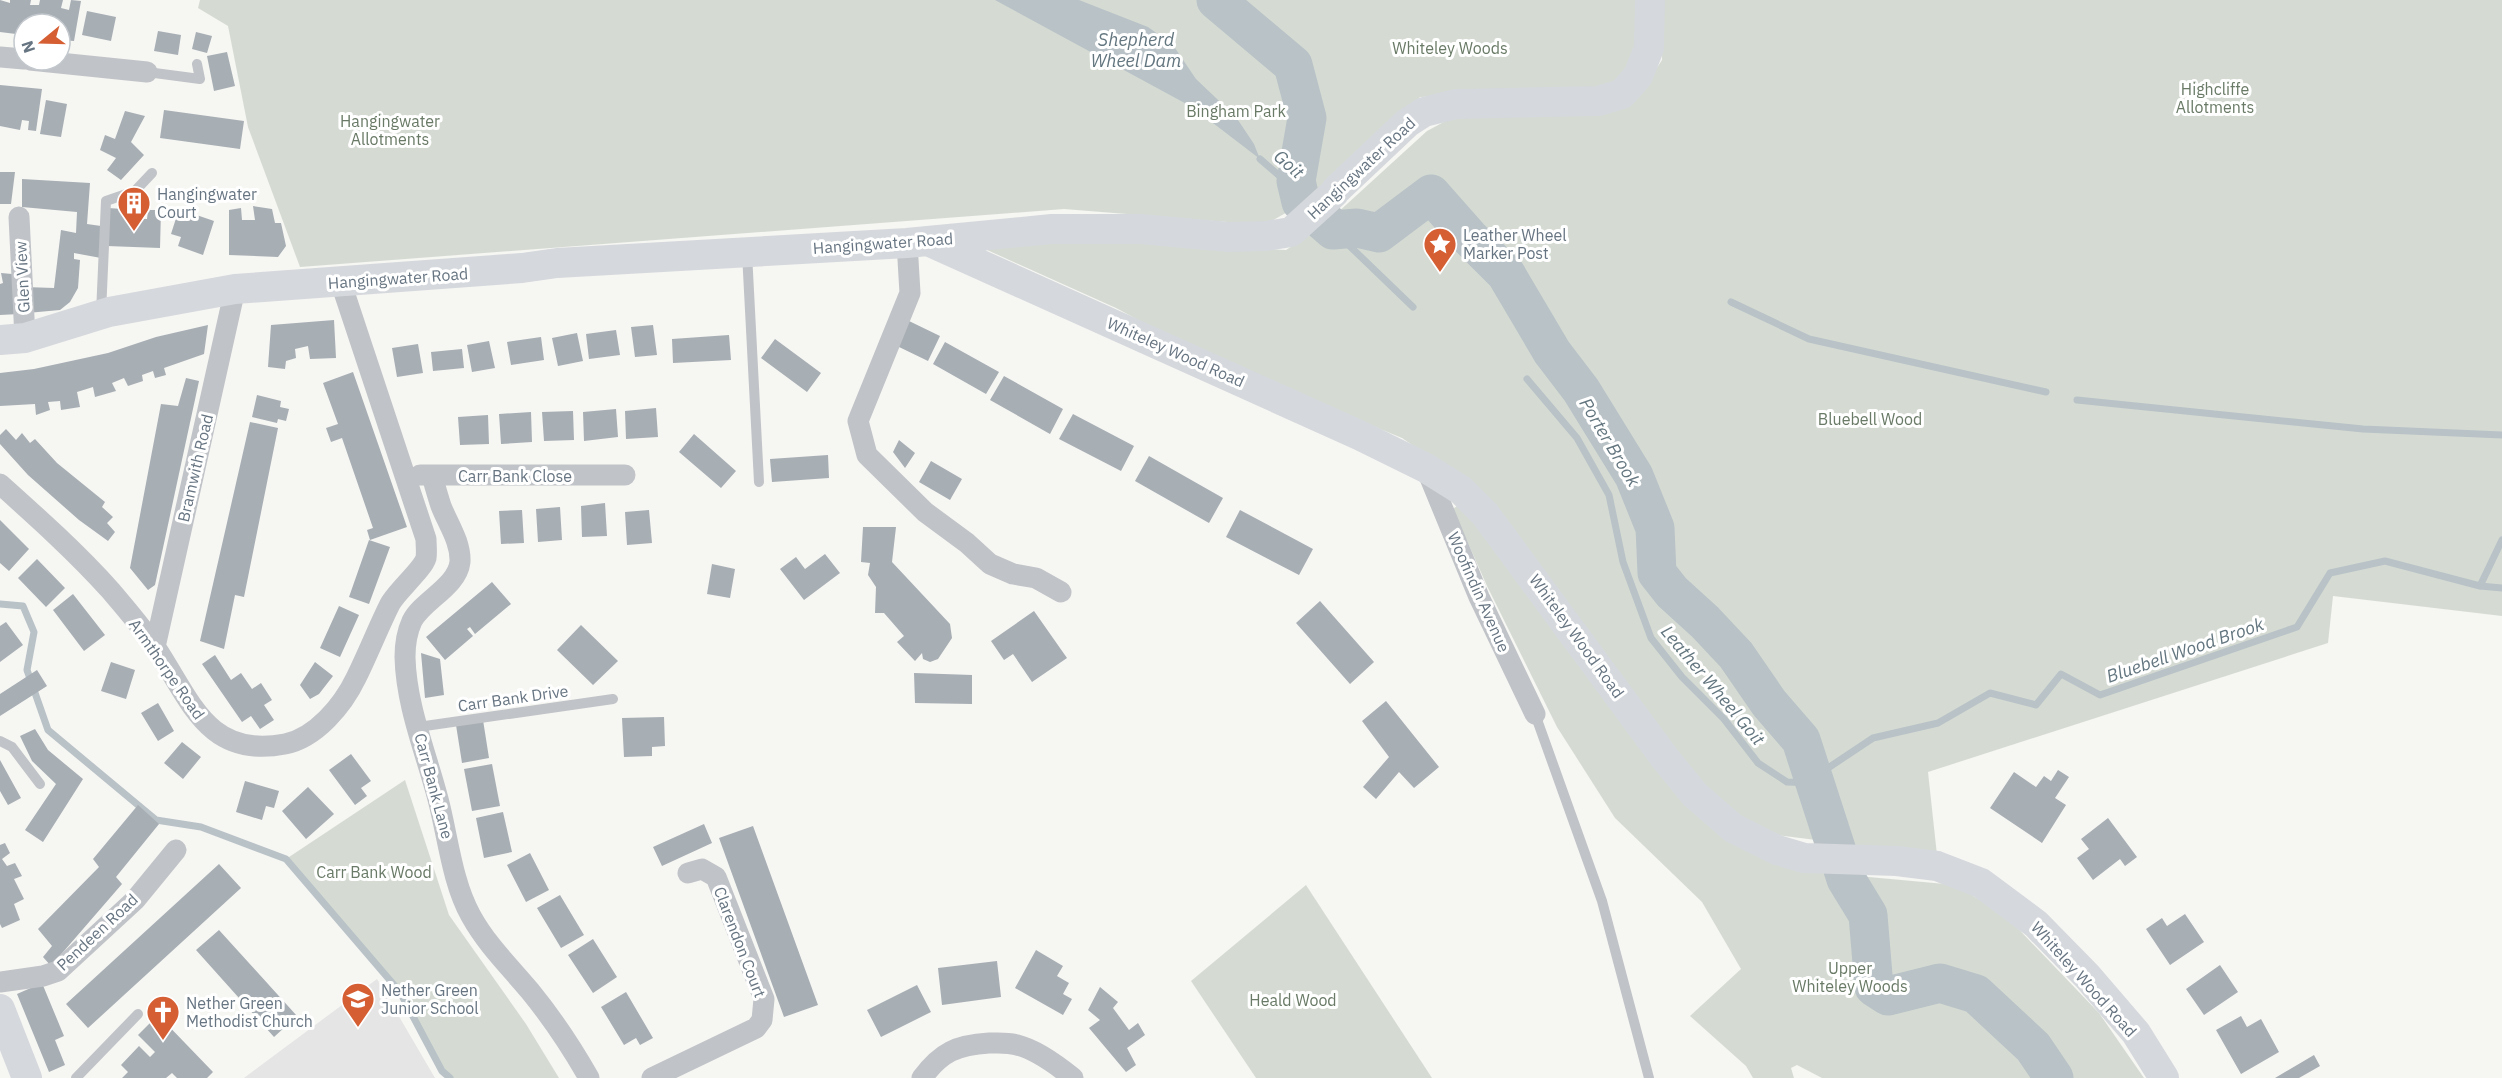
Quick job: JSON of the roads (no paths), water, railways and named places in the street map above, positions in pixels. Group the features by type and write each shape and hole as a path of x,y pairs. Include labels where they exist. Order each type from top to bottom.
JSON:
{"street":[{"name":"Hangingwater Road","path":"13,339 101,314 235,289 341,283 557,263 917,242 1052,229 1140,229 1229,237 1266,236 1291,232 1407,123 1424,112 1456,104 1598,101 1622,94 1638,76 1649,48 1650,0"},
{"path":"72,64 147,72"},
{"name":"Glen View","path":"13,339 19,217"},
{"path":"917,242 910,293 858,421 867,455 925,512 967,543 990,564 1013,574 1036,578 1060,592"},
{"name":"Whiteley Wood Road","path":"917,242 1359,435 1426,468 1461,490 1485,514 1695,795 1733,828 1777,850 1804,858 1937,866 1981,883 2036,924 2087,976 2136,1033 2164,1078"},
{"name":"Armthorpe Road","path":"0,484 110,590 155,646 202,721 223,737 247,747 270,747 296,741 320,725 350,690 391,603 426,558 426,539 341,283"},
{"name":"Bramwith Road","path":"155,646 235,289"},
{"name":"Woofindin Avenue","path":"1426,468 1479,597 1535,714"},
{"name":"Carr Bank Close","path":"405,475 625,475"},
{"name":"Carr Bank Lane","path":"432,476 441,507 456,541 460,562 455,576 412,621 406,639 405,658 408,685 457,879 470,914 488,943 531,992 560,1030 589,1078"},
{"name":"Pendeen Road","path":"0,982 43,976 58,971 135,900 176,850"},
{"name":"Clarendon Court","path":"652,1078 756,1028 762,1020 764,999 716,877 702,869 688,873"},
{"path":"0,1009 27,1078"},
{"path":"922,1078 934,1061 953,1049 974,1044 996,1043 1016,1044 1039,1055 1073,1078"}],"lane":[{"path":"147,72 200,79 197,64"},
{"path":"101,314 106,201 135,191 152,173"},
{"path":"747,252 759,482"},
{"name":"Carr Bank Drive","path":"418,727 613,699"},
{"path":"1535,714 1602,901 1649,1078"},
{"path":"0,741 12,747 40,784"},
{"path":"76,1078 138,1014"}],"water":[{"name":"Shepherd Wheel Dam","path":"995,0 1079,0 1148,27 1173,45 1196,79 1236,117 1254,144 1260,159 1192,107"}],"waterway":[{"name":"Porter Brook","path":"1216,0 1293,65 1307,118 1296,181 1301,202 1333,230 1357,228 1379,233 1431,194 1506,274 1552,352 1581,390 1634,476 1655,528 1657,573 1672,592 1736,655 1769,703 1801,740 1846,879 1868,915 1874,987 1888,996 1940,983 1976,994 2033,1047 2054,1078"},
{"path":"1302,152 1311,187 1319,195"},
{"name":"Goit","path":"1260,159 1298,192"},
{"path":"1332,206 1357,228"},
{"path":"1333,230 1413,307"},
{"path":"1731,302 1809,339 2046,392"},
{"name":"Leather Wheel Goit","path":"1527,379 1577,438 1609,495 1623,562 1651,638 1682,677 1724,719 1758,763 1787,782 1815,783"},
{"path":"2077,400 2363,429 2502,435"},
{"path":"2480,586 2502,540"},
{"name":"Bluebell Wood Brook","path":"1813,778 1873,738 1938,723 1990,693 2036,705 2061,674 2100,695 2297,627 2330,573 2385,561 2480,586 2502,588"},
{"path":"0,604 23,606 34,632 27,670 48,730 156,820 201,827 286,859 400,992 442,1071 450,1078"}],"place":[{"name":"Hangingwater Court","path":"134,232"},
{"name":"Leather Wheel Marker Post","path":"1440,273"},
{"name":"Nether Green Junior School","path":"358,1028"},
{"name":"Nether Green Methodist Church","path":"163,1041"}],"park label":[{"name":"Whiteley Woods","path":"1450,48"},
{"name":"Highcliffe Allotments","path":"2215,98"},
{"name":"Bingham Park","path":"1236,111"},
{"name":"Hangingwater Allotments","path":"390,130"},
{"name":"Bluebell Wood","path":"1870,419"},
{"name":"Carr Bank Wood","path":"374,872"},
{"name":"Upper Whiteley Woods","path":"1850,977"},
{"name":"Heald Wood","path":"1293,1000"}]}
